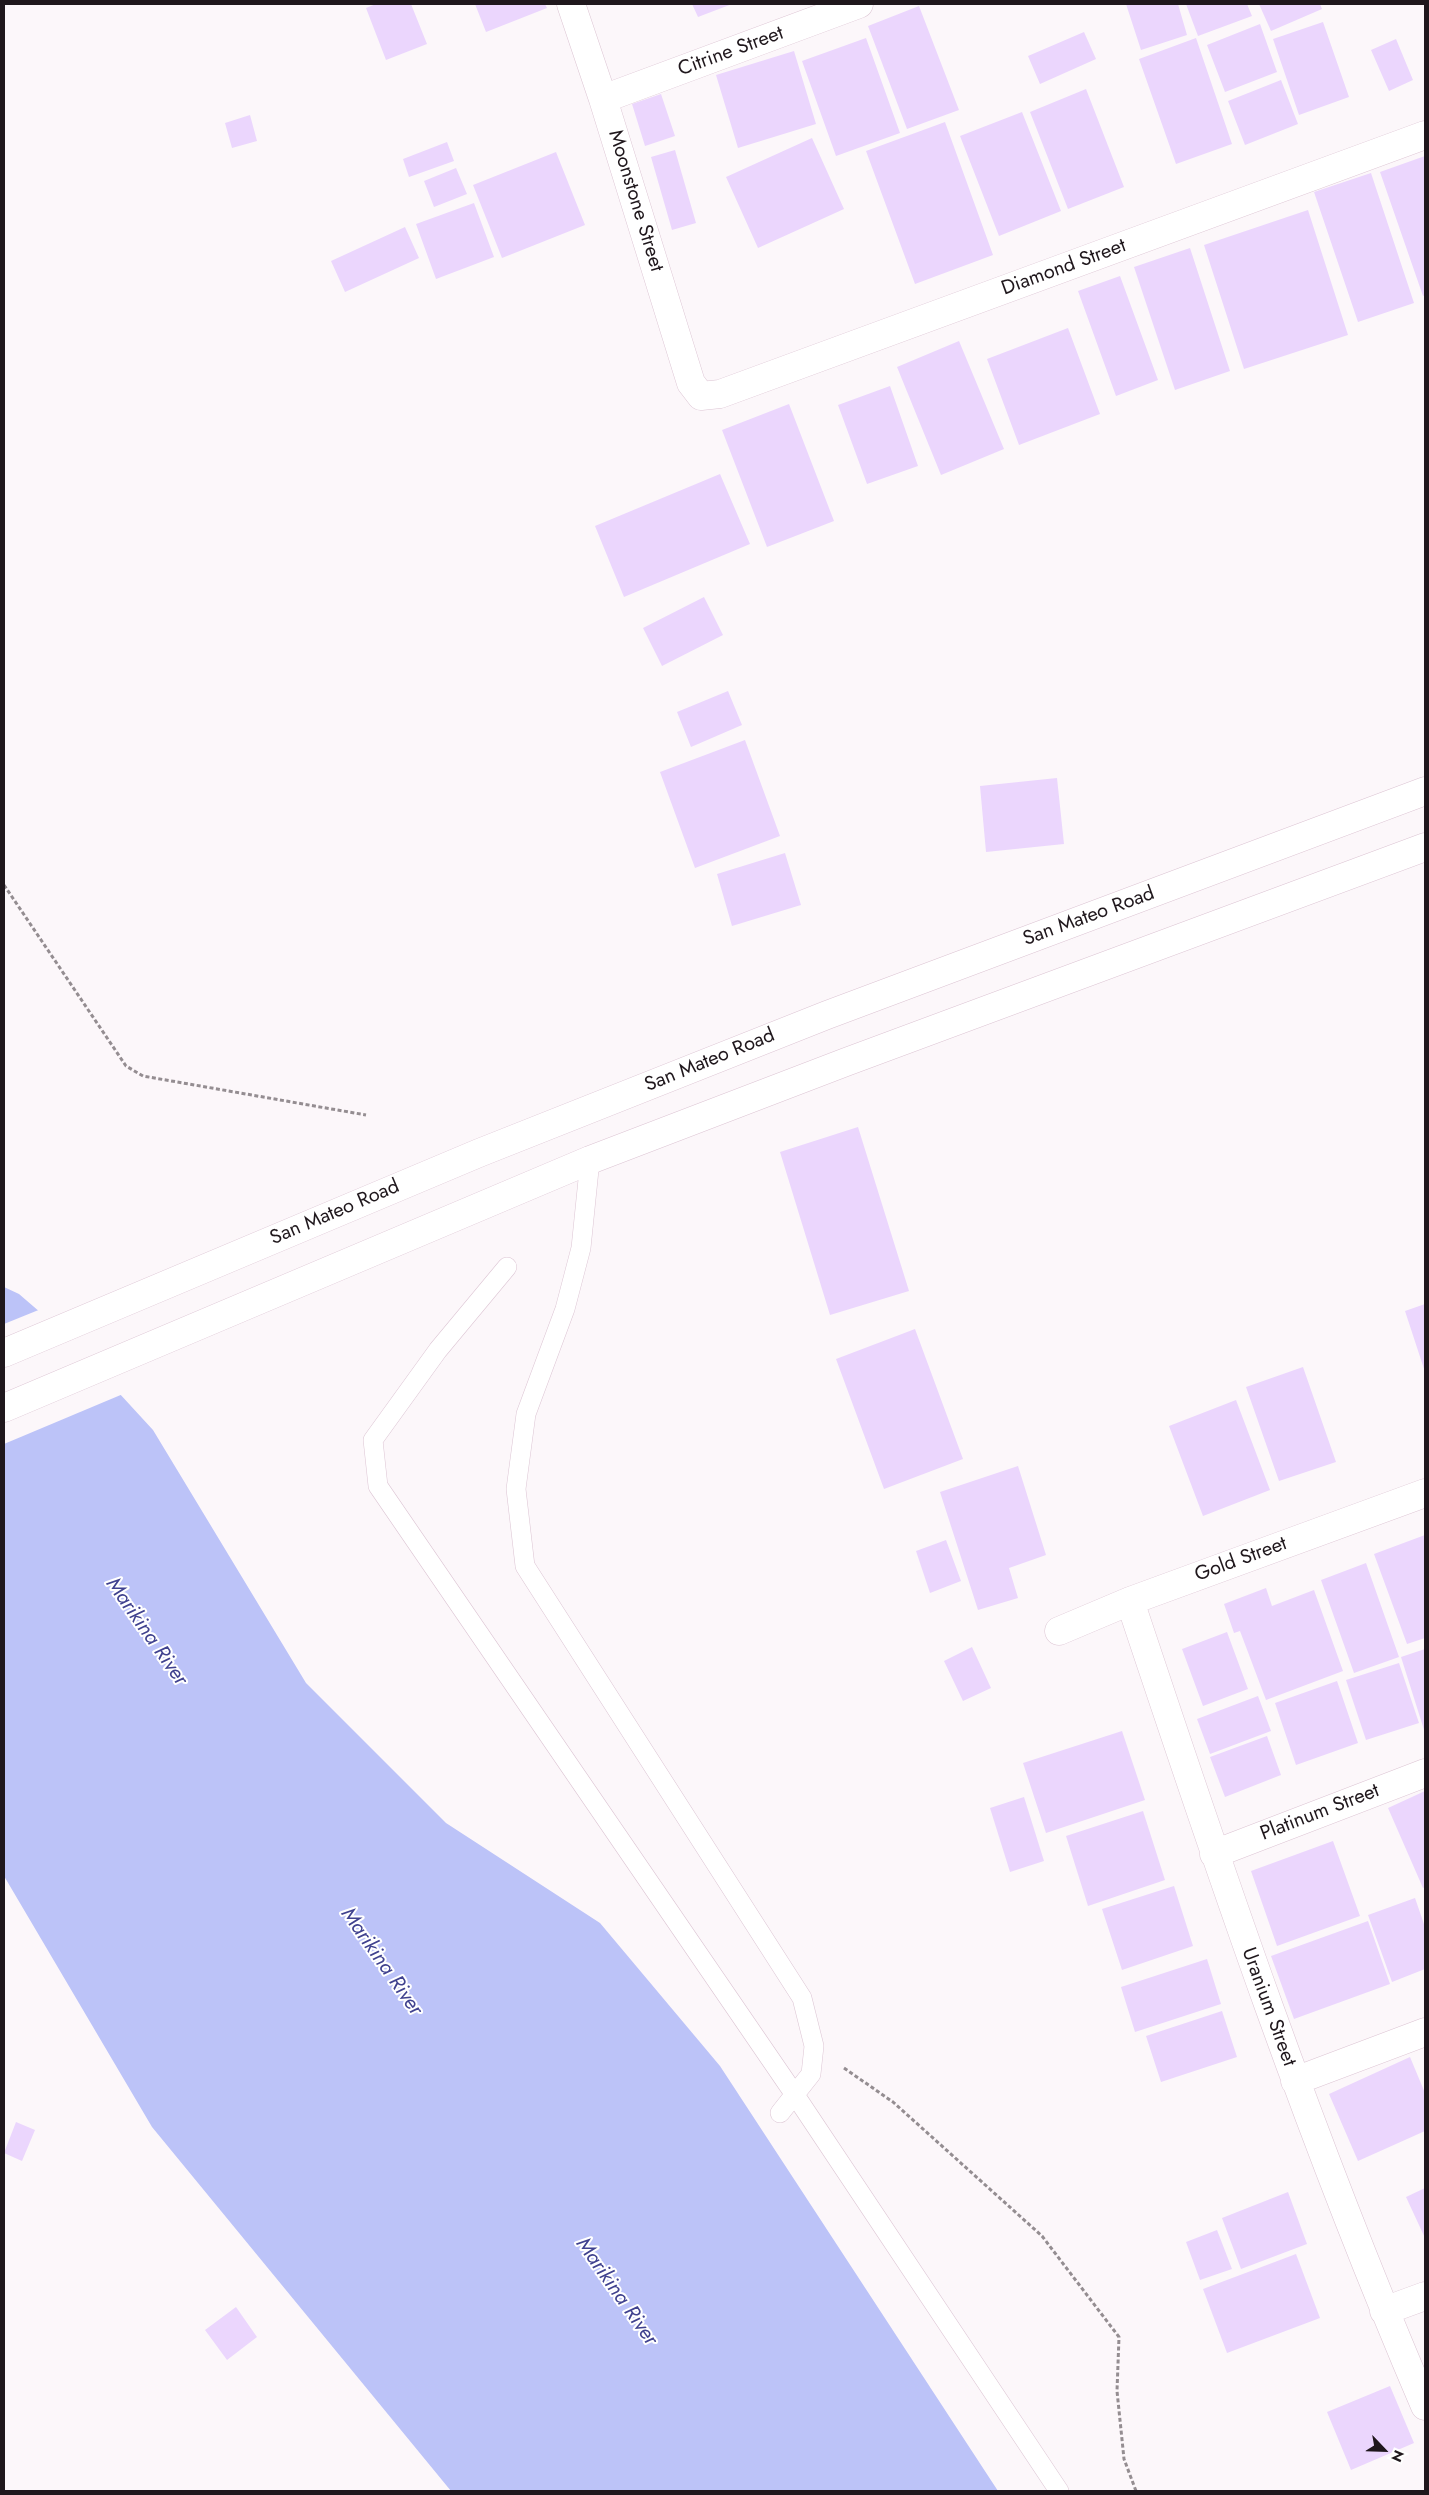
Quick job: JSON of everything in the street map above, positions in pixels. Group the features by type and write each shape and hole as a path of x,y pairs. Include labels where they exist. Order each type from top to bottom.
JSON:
{"street":[{"name":"Moonstone Street","path":"572,4 604,99 691,383 702,396"},
{"name":"Citrine Street","path":"604,99 859,4"},
{"name":"Diamond Street","path":"702,396 720,394 1425,135"},
{"name":"San Mateo Road","path":"4,1353 479,1153 827,1015 1425,791"},
{"path":"4,1408 590,1160 846,1062 1425,847"},
{"name":"Gold Street","path":"1058,1631 1130,1601 1425,1493"},
{"name":"Uranium Street","path":"1130,1601 1214,1854 1295,2081 1384,2312 1425,2406"},
{"name":"Platinum Street","path":"1214,1854 1425,1773"},
{"path":"1295,2081 1425,2032"},
{"path":"1384,2312 1425,2296"}],"lane":[{"path":"590,1160 581,1248 565,1308 526,1414 516,1489 525,1566 802,1998 814,2046 811,2074 780,2113"},
{"path":"507,1267 438,1350 373,1440 378,1486 795,2094 1060,2491"}],"path":[{"path":"4,885 126,1066 143,1076 366,1115"},
{"path":"814,2046 893,2102 1042,2236 1119,2337 1117,2391 1124,2459 1136,2491"}],"water":[{"name":"Marikina River","path":"4,1287 19,1294 62,1331 153,1430 306,1683 446,1823 600,1923 720,2066 998,2491 451,2491 152,2127 4,1876"}],"pier":[{"path":"41,1309 64,1329 123,1394 4,1444 4,1324"}],"building":[{"path":"376,4 411,4 427,44 386,60 366,8"},
{"path":"475,4 545,4 547,8 486,32"},
{"path":"692,4 732,4 698,17"},
{"path":"1126,4 1178,4 1187,35 1141,50"},
{"path":"1186,4 1247,4 1252,16 1198,36"},
{"path":"1259,4 1320,4 1322,9 1271,31"},
{"path":"919,6 959,110 907,129 868,26"},
{"path":"1323,22 1349,97 1299,115 1273,39"},
{"path":"1260,24 1277,72 1225,92 1207,45"},
{"path":"1084,32 1096,59 1040,84 1028,56"},
{"path":"866,38 900,133 836,156 802,61"},
{"path":"1196,38 1232,144 1176,164 1139,59"},
{"path":"1396,39 1413,80 1389,91 1371,50"},
{"path":"794,51 816,124 738,148 716,75"},
{"path":"1281,80 1298,124 1245,145 1228,101"},
{"path":"1086,89 1124,187 1068,209 1030,112"},
{"path":"661,94 675,136 645,146 632,104"},
{"path":"1022,112 1061,211 999,236 960,136"},
{"path":"250,115 257,141 232,148 225,123"},
{"path":"945,122 993,255 915,284 866,151"},
{"path":"812,138 844,209 758,248 726,177"},
{"path":"447,142 454,161 409,177 403,159"},
{"path":"675,150 696,223 672,230 651,157"},
{"path":"556,152 585,225 502,258 473,185"},
{"path":"1425,156 1425,295 1423,296 1380,172"},
{"path":"456,168 467,194 434,207 424,181"},
{"path":"1371,173 1414,303 1358,322 1314,192"},
{"path":"474,203 494,257 436,279 416,224"},
{"path":"1308,210 1348,335 1244,369 1204,245"},
{"path":"405,227 419,258 345,292 331,261"},
{"path":"1190,248 1230,371 1175,390 1134,267"},
{"path":"1120,276 1158,380 1116,396 1078,291"},
{"path":"1068,328 1100,414 1019,445 987,359"},
{"path":"959,341 1004,449 941,475 897,367"},
{"path":"890,386 918,466 867,484 838,405"},
{"path":"789,404 834,521 767,547 722,430"},
{"path":"720,474 750,544 624,597 595,526"},
{"path":"704,597 723,635 662,666 643,628"},
{"path":"728,691 742,725 691,747 677,712"},
{"path":"745,740 780,836 695,868 660,772"},
{"path":"1057,778 1064,844 986,852 980,786"},
{"path":"785,853 801,905 732,926 717,874"},
{"path":"858,1127 909,1291 830,1315 780,1152"},
{"path":"1425,1304 1425,1372 1405,1311"},
{"path":"915,1329 963,1459 884,1489 836,1359"},
{"path":"1303,1367 1336,1462 1279,1481 1246,1387"},
{"path":"1236,1400 1270,1490 1203,1516 1169,1426"},
{"path":"1018,1466 1046,1555 1009,1568 1018,1598 978,1610 940,1492"},
{"path":"1425,1535 1425,1638 1407,1644 1374,1554"},
{"path":"946,1540 961,1581 930,1593 916,1551"},
{"path":"1366,1563 1399,1657 1354,1673 1321,1580"},
{"path":"1266,1588 1272,1606 1314,1590 1343,1671 1266,1700 1240,1631 1234,1633 1224,1604"},
{"path":"1227,1632 1248,1689 1203,1706 1182,1649"},
{"path":"972,1647 991,1688 963,1701 944,1661"},
{"path":"1425,1649 1425,1733 1401,1657"},
{"path":"1399,1663 1419,1723 1366,1740 1346,1680"},
{"path":"1337,1681 1358,1743 1296,1765 1275,1703"},
{"path":"1258,1696 1271,1731 1210,1754 1197,1719"},
{"path":"1122,1731 1145,1800 1046,1833 1023,1763"},
{"path":"1267,1736 1281,1775 1225,1797 1210,1757"},
{"path":"1425,1791 1425,1887 1423,1888 1388,1808"},
{"path":"1024,1797 1044,1861 1010,1872 990,1808"},
{"path":"1143,1811 1165,1880 1088,1906 1066,1836"},
{"path":"1333,1841 1360,1916 1277,1946 1251,1871"},
{"path":"1174,1886 1193,1946 1122,1970 1102,1909"},
{"path":"1415,1898 1425,1927 1425,1969 1392,1982 1368,1915"},
{"path":"1368,1921 1390,1984 1294,2019 1271,1956"},
{"path":"1207,1959 1221,2004 1135,2032 1121,1987"},
{"path":"1222,2011 1237,2057 1161,2082 1146,2036"},
{"path":"1410,2057 1425,2093 1425,2131 1358,2161 1329,2094"},
{"path":"16,2122 35,2130 22,2161 4,2153"},
{"path":"1425,2188 1425,2238 1406,2197"},
{"path":"1288,2192 1307,2244 1241,2269 1222,2218"},
{"path":"1217,2230 1232,2269 1200,2280 1186,2242"},
{"path":"1296,2254 1320,2318 1227,2353 1203,2289"},
{"path":"236,2307 257,2337 227,2360 205,2330"},
{"path":"1390,2386 1414,2443 1351,2470 1327,2412"}]}
